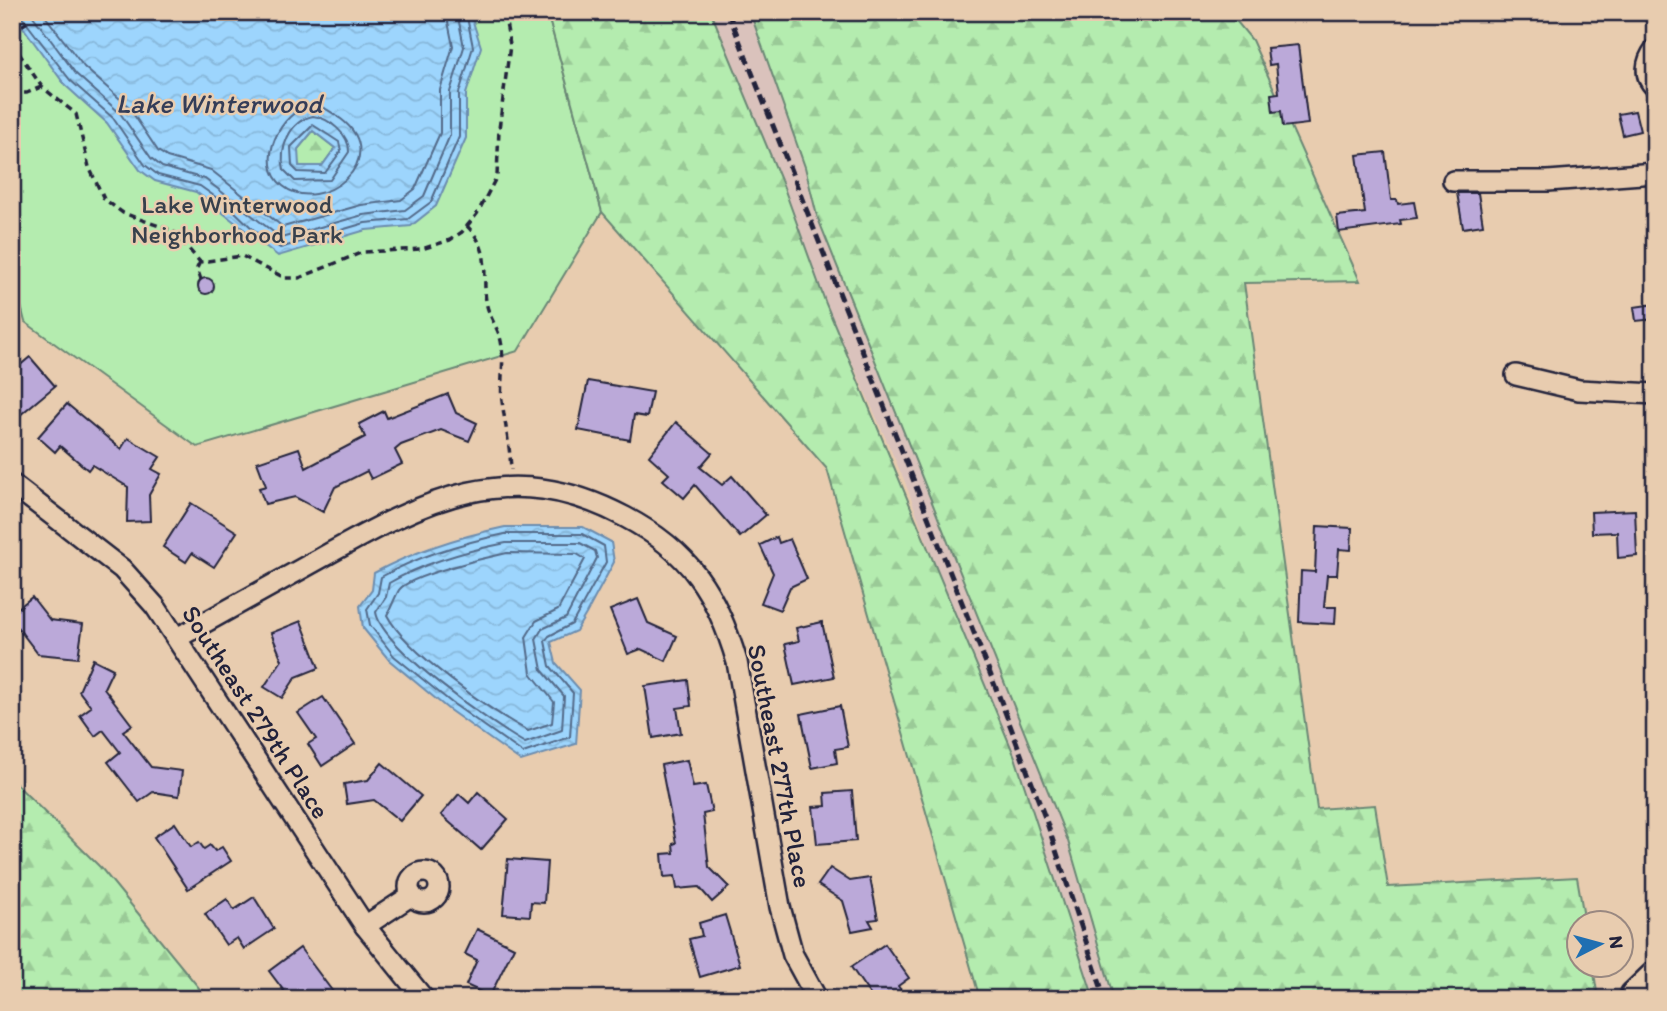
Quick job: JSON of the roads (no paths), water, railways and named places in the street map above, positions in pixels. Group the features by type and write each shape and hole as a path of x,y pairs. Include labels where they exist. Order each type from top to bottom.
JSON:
{"street":[{"path":"1655,49 1647,61 1647,78 1655,87"},
{"path":"1453,181 1548,181 1655,173"},
{"path":"1516,375 1579,390 1655,394"},
{"name":"Southeast 279th Place","path":"12,484 122,569 155,606 365,926 424,999"},
{"name":"Southeast 277th Place","path":"177,638 401,514 470,490 511,488 578,496 639,524 676,551 712,594 727,627 737,662 780,907 793,955 817,999"},
{"path":"365,926 412,895"},
{"path":"1630,993 1655,970"}],"water":[{"name":"Lake Winterwood","path":"12,12 470,12 481,47 466,94 466,138 436,206 411,226 366,230 278,256 196,192 155,181 140,170 107,123 65,85","holes":["313,131 335,148 322,166 299,166 298,149"]},
{"path":"505,527 583,527 611,542 614,562 576,631 551,642 556,663 580,690 576,744 521,761 448,709 389,660 363,628 360,606 372,590 374,573 438,545"}],"railway":[{"path":"728,12 999,696 1047,823 1105,999"}],"park label":[{"name":"Lake Winterwood Neighborhood Park","path":"237,218"}]}
